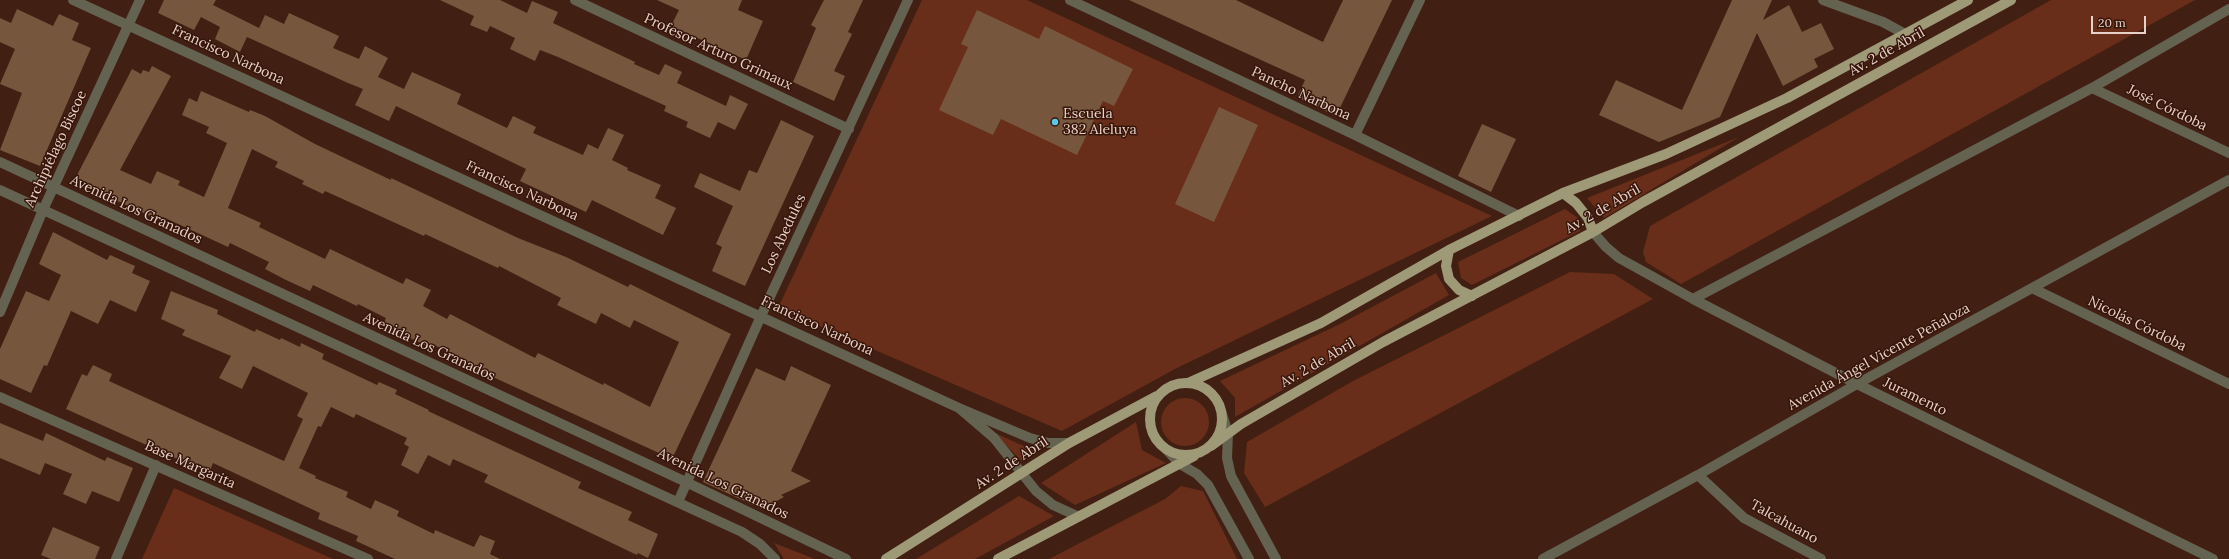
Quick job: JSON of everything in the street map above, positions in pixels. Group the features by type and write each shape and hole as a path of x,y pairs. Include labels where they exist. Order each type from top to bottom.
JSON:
{"main road":[{"name":"Av. 2 de Abril","path":"1188,383 1321,323 1450,250 1563,193 1666,154 1787,98 1968,0"},
{"name":"Av. 2 de Abril","path":"1212,446 1228,433 1383,342 1593,232 1643,202 2011,0"},
{"path":"1563,193 1576,203 1588,218 1593,232"},
{"path":"1450,250 1446,266 1449,280 1459,290 1472,296"},
{"path":"998,559 1180,464 1212,446 1218,437 1222,426 1222,414 1218,402 1211,392 1200,386 1188,383 1171,386 1158,396 1152,405 1150,426 1153,435 1167,450 1177,455 1188,456 1199,453"},
{"name":"Av. 2 de Abril","path":"886,559 1069,443 1158,396"}],"street":[{"name":"Francisco Narbona","path":"73,0 959,408 1030,438 1048,443 1069,443"},
{"name":"Archipiélago Biscoe","path":"0,312 53,187 140,0"},
{"name":"Profesor Arturo Grimaux","path":"574,0 849,129"},
{"name":"Los Abedules","path":"678,502 761,316 908,0"},
{"name":"Pancho Narbona","path":"1070,0 1354,135 1519,216"},
{"path":"1354,135 1420,0"},
{"path":"1823,0 1883,22 1905,34"},
{"path":"1693,299 2092,88 2229,10"},
{"name":"José Córdoba","path":"2092,88 2229,153"},
{"name":"Avenida Los Granados","path":"0,162 686,482 846,559"},
{"name":"Avenida Ángel Vicente Peñaloza","path":"1543,559 1698,475 1857,384 2229,180"},
{"path":"0,190 742,532 760,544 775,559"},
{"name":"Juramento","path":"1593,232 1606,248 1619,258 1693,299 1857,384 2213,559"},
{"name":"Nicolás Córdoba","path":"2032,288 2229,384"},
{"name":"Base Margarita","path":"0,396 368,559"},
{"name":"Francisco Narbona","path":"959,408 994,438 1036,491 1053,504 1078,516"},
{"path":"1222,414 1228,433 1227,458 1231,476 1276,559"},
{"path":"1167,450 1180,464 1197,474 1208,485 1249,559"},
{"path":"116,559 156,465"},
{"name":"Talcahuano","path":"1698,475 1744,518 1822,559"}],"shaded area":[{"path":"922,0 1027,0 1492,216 1175,369 1062,431 778,308"},
{"path":"2051,0 2195,0 1681,284 1646,262 1643,252 1650,226"},
{"path":"1739,137 1604,218 1587,198"},
{"path":"1565,209 1578,218 1580,231 1472,285 1461,278 1458,262"},
{"path":"1570,272 1614,274 1653,299 1265,507 1244,473 1247,442 1353,381"},
{"path":"1436,273 1449,295 1235,417 1235,398 1220,381 1340,324"},
{"path":"1180,398 1190,398 1199,402 1205,408 1208,413 1208,431 1199,442 1190,446 1180,446 1171,442 1165,436 1161,427 1161,417 1165,408 1171,402"},
{"path":"1136,422 1142,450 1166,463 1075,505 1041,483"},
{"path":"995,433 1037,452 1021,461"},
{"path":"1181,486 1203,491 1237,559 1049,559 1165,499"},
{"path":"174,488 333,559 142,559"},
{"path":"1019,496 1054,516 975,559 916,559"},
{"path":"774,543 815,559 784,559"}],"building":[{"path":"164,0 216,0 213,5 259,28 265,15 284,24 289,13 339,36 333,48 359,59 365,46 388,58 378,77 404,89 412,72 461,94 457,104 507,128 513,116 536,127 533,133 583,155 588,144 598,149 608,128 624,135 612,160 628,168 627,170 661,185 655,198 676,208 663,235 592,200 586,212 520,181 526,169 396,106 389,121 355,105 363,89 247,37 240,52 215,39 220,27 201,17 194,30 158,13"},
{"path":"440,0 500,0 527,13 532,1 558,12 553,23 635,62 634,64 659,75 665,64 682,72 677,83 726,106 730,95 748,104 735,130 718,122 710,138 686,127 688,122 664,111 666,106 558,57 540,50 535,61 510,49 515,38 490,26 487,32 470,25 474,16"},
{"path":"657,0 742,0 738,10 763,21 746,60 671,26 679,10"},
{"path":"824,0 863,0 848,32 852,34 834,71 845,76 834,101 793,82 816,28 811,25"},
{"path":"1129,0 1236,0 1323,42 1343,0 1392,0 1336,116 1297,97 1305,80"},
{"path":"1732,0 1772,0 1763,20 1789,5 1802,32 1821,23 1834,49 1814,59 1818,67 1783,86 1757,33 1720,117 1659,142 1599,115 1616,80 1682,110"},
{"path":"17,9 53,26 59,14 79,23 72,40 91,48 40,166 0,150 22,93 0,84 15,49 0,42 0,18 11,23"},
{"path":"977,10 1039,39 1045,26 1133,69 1114,106 1103,101 1077,155 1001,119 993,135 939,110 968,47 961,44"},
{"path":"152,66 171,76 120,170 151,184 157,171 180,181 178,185 204,197 227,143 206,133 209,127 182,115 189,98 197,102 201,91 249,112 250,110 265,116 315,144 391,180 391,178 518,238 566,257 628,287 630,284 731,334 672,459 458,361 460,357 434,345 433,349 383,325 386,318 358,304 357,306 313,285 310,291 286,280 265,269 269,262 230,243 228,247 163,217 161,221 74,181 132,69 141,74 143,70 149,72","holes":["252,149 278,162 275,167 304,181 302,184 323,194 325,191 424,236 425,234 498,268 499,266 561,298 557,305 596,324 601,313 630,328 634,320 679,342 650,407 604,383 603,385 538,353 535,358 450,314 447,319 423,306 431,290 406,278 403,284 330,249 325,259 259,227 261,223 228,208"]},
{"path":"1219,107 1258,125 1214,222 1175,204"},
{"path":"781,120 814,136 745,286 712,271 722,247 716,244 733,206 694,187 700,173 740,191 749,170 757,173"},
{"path":"1482,124 1516,139 1491,192 1458,176"},
{"path":"53,232 107,260 110,255 135,266 132,273 150,281 136,312 110,300 98,324 71,311 47,366 44,365 31,393 0,379 0,349 26,291 49,301 61,275 39,264"},
{"path":"171,291 218,310 217,314 255,332 256,329 300,347 301,343 324,354 322,359 377,385 379,382 397,390 395,394 429,410 428,411 581,482 578,488 632,512 628,520 658,534 648,558 638,553 637,555 484,482 488,475 453,459 450,466 428,455 418,474 401,465 409,447 404,444 407,438 356,414 354,418 331,407 321,427 318,426 299,468 316,476 315,478 348,492 346,497 371,509 375,500 399,511 397,516 434,534 435,530 474,547 480,535 495,541 490,554 500,559 395,559 356,541 358,536 318,519 320,513 213,463 209,473 66,409 82,374 87,376 93,365 112,374 109,381 284,461 303,419 297,416 308,393 253,366 242,389 219,378 231,356 182,335 185,330 161,319"},
{"path":"791,366 831,385 791,471 811,481 781,495 784,497 762,509 703,482 756,368 785,381"},
{"path":"0,423 43,441 46,433 105,461 107,457 133,468 119,502 92,491 86,504 63,494 72,474 45,463 40,475 0,458"},
{"path":"53,527 100,547 95,559 51,559 41,555"}],"place":[{"name":"Escuela 382 Aleluya","path":"1055,122"}]}
